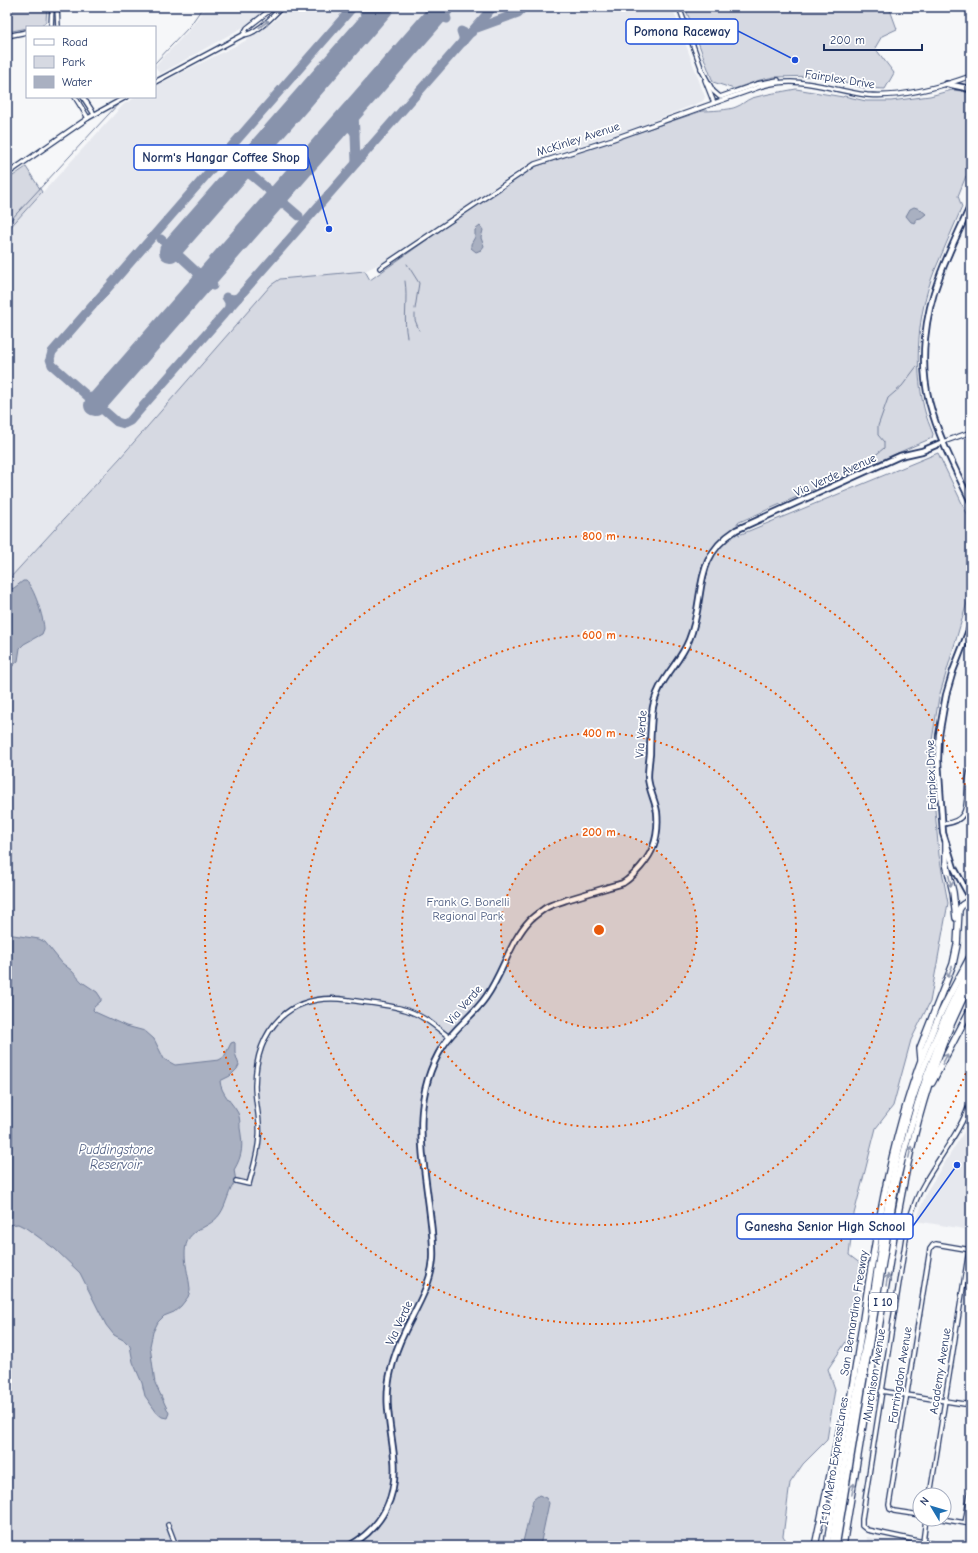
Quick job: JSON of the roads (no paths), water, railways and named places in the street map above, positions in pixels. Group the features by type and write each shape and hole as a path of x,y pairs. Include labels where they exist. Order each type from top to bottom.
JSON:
{"highway":[{"path":"946,843 946,863 953,892 958,934"},
{"path":"921,1061 920,1048 932,1013 953,964 958,934 960,907 971,899"},
{"name":"San Bernardino Freeway","path":"827,1546 873,1261 891,1163 901,1122 931,1034 950,993 971,955"},
{"name":"I-10 Metro ExpressLanes","path":"832,1546 883,1235 903,1134 916,1089 935,1039 954,997 971,965"},
{"name":"I-10 Metro ExpressLanes","path":"836,1546 895,1188 904,1149 929,1067 945,1026 971,973"},
{"name":"I 10","path":"845,1546 844,1539 899,1203 911,1146 926,1093 939,1056 951,1025 971,983"},
{"path":"926,1093 971,1008"},
{"path":"815,1546 840,1428 850,1400"}],"main road":[{"path":"947,84 971,89"},
{"path":"971,205 939,277 930,306 926,334 925,363 927,393 936,425 971,502"},
{"name":"Via Verde Avenue","path":"736,530 900,456 922,451 943,442"},
{"name":"Via Verde","path":"349,1546 359,1541 373,1528 384,1514 393,1494 395,1459 387,1414 388,1385 396,1352 422,1296 429,1278 433,1261 433,1239 420,1126 422,1103 426,1084 433,1064 449,1037 486,997 517,938 530,920 548,906 622,883 641,866 653,848 656,833 657,812 648,777 654,703 662,681 682,654 689,641 694,623 701,579 709,558 720,542 736,530"},
{"name":"Fairplex Drive","path":"971,625 953,671 942,715 938,760 946,843 954,868 971,899"}],"street":[{"path":"52,7 52,26"},
{"path":"57,7 58,26"},
{"path":"156,81 242,35 247,28 274,7"},
{"path":"242,35 248,35 282,7"},
{"path":"679,7 714,103"},
{"path":"7,36 26,32"},
{"path":"702,69 713,91 720,96 767,82 800,80 805,82"},
{"name":"Fairplex Drive","path":"714,103 768,84 784,82 805,82 861,94 886,96 947,84 971,76"},
{"path":"76,98 88,118"},
{"path":"84,98 94,114"},
{"path":"7,174 94,114 125,98"},
{"name":"McKinley Avenue","path":"380,268 534,164 714,103"},
{"path":"971,412 971,426"},
{"path":"943,442 971,432"},
{"path":"943,824 958,822 969,810 971,802 969,779 971,769"},
{"path":"236,1181 249,1184 257,1158 260,1136 255,1087 256,1065 261,1048 273,1024 290,1009 308,1001 340,999 405,1009 425,1018 449,1037"},
{"name":"Murchison Avenue","path":"923,1542 866,1530 862,1526 862,1520 908,1225 912,1210 924,1182 963,1121 971,1100"},
{"name":"Farringdon Avenue","path":"912,1514 894,1511 890,1509 889,1505 930,1249 936,1244 970,1250"},
{"name":"Academy Avenue","path":"931,1487 970,1250"},
{"path":"882,1391 971,1406"},
{"path":"966,1523 971,1488"},
{"path":"952,1521 971,1524"},
{"path":"168,1525 176,1546"},
{"path":"925,1527 923,1542 942,1546"}],"water":[{"path":"914,207 920,209 926,214 921,218 916,219 916,223 911,222 906,216 910,209"},
{"path":"480,226 483,230 481,238 484,246 481,250 476,252 471,248 471,244 475,237 475,230"},
{"path":"23,581 26,581 29,584 35,596 44,624 44,629 42,634 24,644 20,648 18,661 7,671 7,590 14,588"},
{"name":"Puddingstone Reservoir","path":"7,934 39,939 45,942 62,963 82,982 97,992 101,998 101,1001 94,1007 93,1010 95,1012 126,1026 145,1031 154,1039 164,1059 175,1065 219,1060 224,1057 231,1043 235,1043 235,1053 239,1065 230,1076 220,1081 222,1090 236,1109 240,1119 242,1145 241,1155 234,1170 236,1181 217,1217 189,1238 186,1244 185,1252 190,1291 188,1297 174,1312 164,1316 158,1322 153,1332 150,1346 155,1383 169,1413 167,1418 162,1417 157,1413 145,1396 142,1383 133,1362 130,1346 125,1341 114,1335 106,1325 80,1273 55,1249 26,1228 18,1224 7,1225"},
{"path":"539,1495 546,1498 549,1503 540,1546 522,1546 533,1500"}],"waterway":[{"path":"156,62 189,27 203,7"},
{"path":"7,224 120,102"},
{"path":"407,264 419,283 415,309"},
{"path":"405,281 405,323 407,337"},
{"path":"415,314 415,320 419,330"},
{"path":"869,463 872,458 884,448 884,442 878,435 878,426 888,398 902,386 917,366"}],"place":[{"name":"Pomona Raceway","path":"795,60"},
{"name":"Norm's Hangar Coffee Shop","path":"329,229"},
{"name":"Ganesha Senior High School","path":"957,1165"}],"park label":[{"name":"Frank G. Bonelli Regional Park","path":"468,909"}]}
